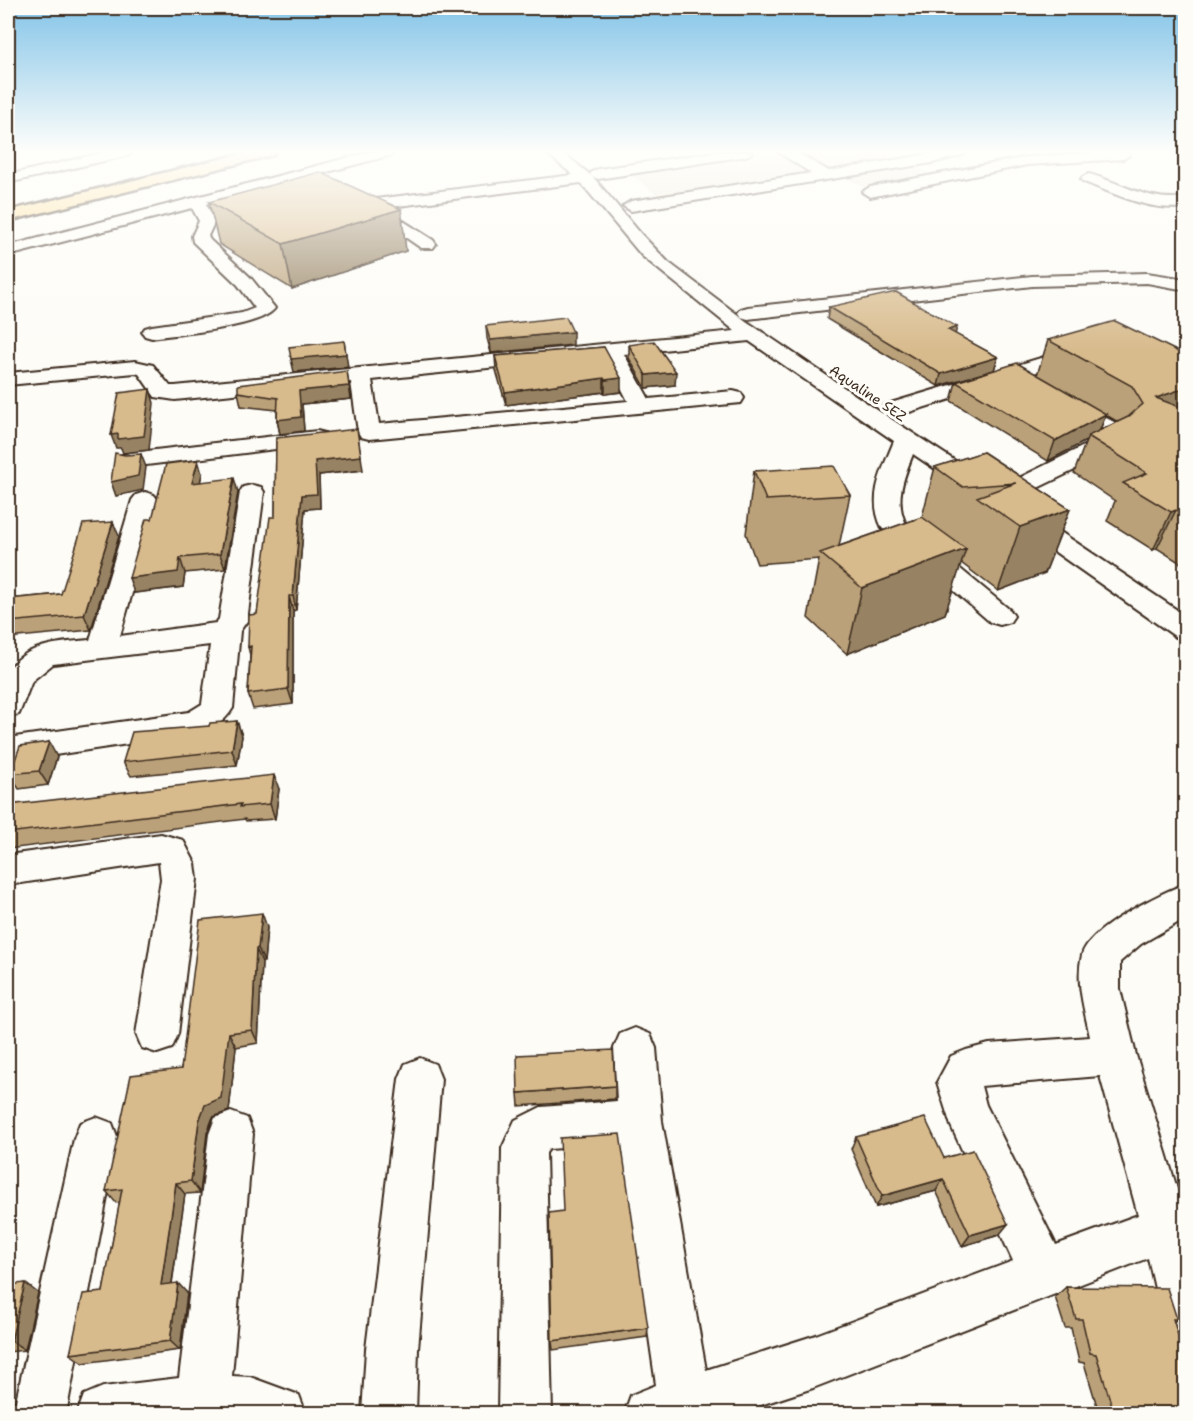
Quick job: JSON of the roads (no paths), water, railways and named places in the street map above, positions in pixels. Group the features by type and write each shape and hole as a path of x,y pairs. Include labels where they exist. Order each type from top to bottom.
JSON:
{"street":[{"path":"8,242 100,218"},
{"path":"8,251 134,218"},
{"path":"152,332 246,318 265,308 244,280 202,242 200,236 207,222 205,218"},
{"path":"387,218 427,244"},
{"path":"621,218 645,251 728,317 1185,630"},
{"name":"Aqualine SEZ","path":"641,218 663,246 748,313 1185,606"},
{"path":"748,313 1032,281 1148,278 1185,285"},
{"path":"8,379 135,367 146,369 163,392 175,393 754,334"},
{"path":"611,349 642,406"},
{"path":"892,410 1088,350"},
{"path":"1013,373 1108,428 1114,439 1104,447 1014,490"},
{"path":"350,434 361,375"},
{"path":"130,460 350,434 733,398"},
{"path":"907,439 886,493 889,518 895,528 1000,616"},
{"path":"8,659 214,635 226,630 233,621 252,492"},
{"path":"102,648 145,500"},
{"path":"8,750 195,723 209,716 217,708 226,630"},
{"path":"8,706 17,677 25,668 46,656"},
{"path":"8,870 145,849 170,850 177,863 179,879 157,1034"},
{"path":"1185,899 1127,932 1101,955 1100,989 1115,1055 1165,1228 1185,1315"},
{"path":"634,1048 668,1408 813,1362 1165,1228"},
{"path":"1044,1274 966,1111 958,1082 966,1070 989,1064 1115,1055"},
{"path":"389,1413 392,1350 420,1079"},
{"path":"525,1413 523,1153 526,1140 534,1131 546,1127 640,1121"},
{"path":"203,1402 231,1134"},
{"path":"39,1413 96,1139"},
{"path":"103,1413 203,1402 250,1403 280,1413"}]}
